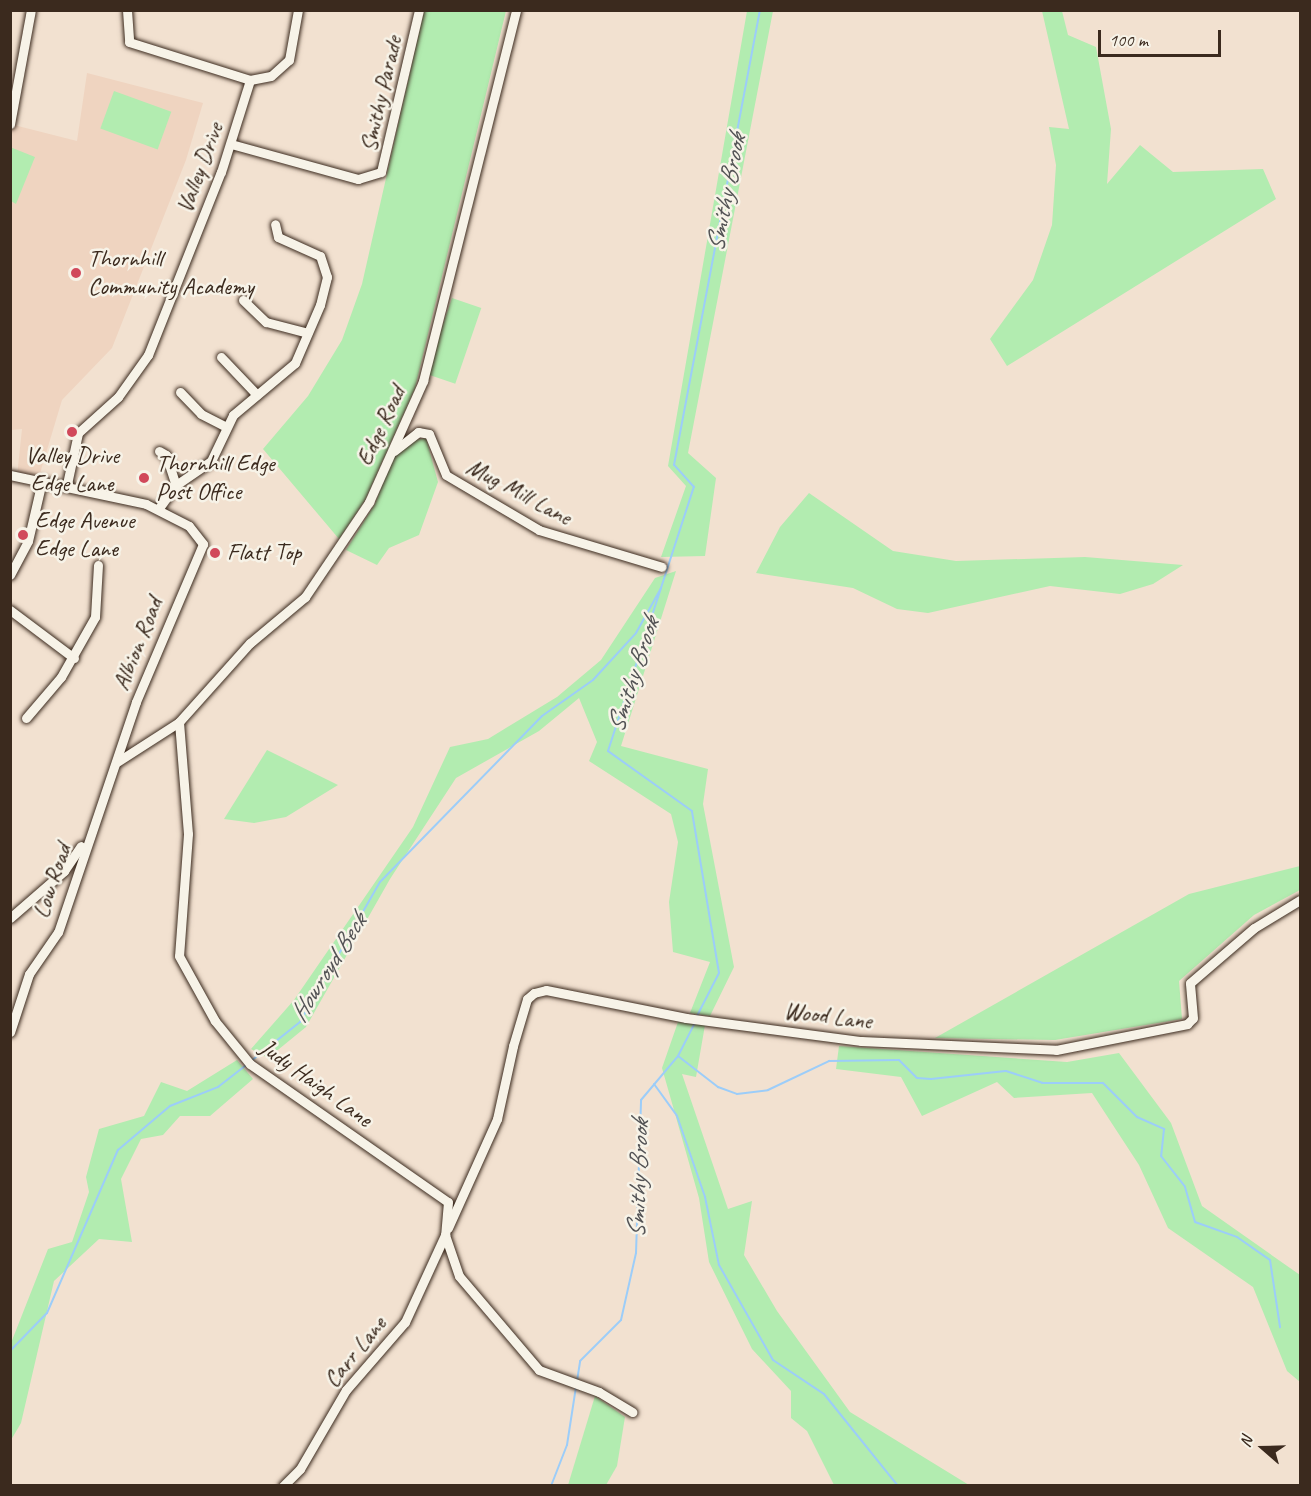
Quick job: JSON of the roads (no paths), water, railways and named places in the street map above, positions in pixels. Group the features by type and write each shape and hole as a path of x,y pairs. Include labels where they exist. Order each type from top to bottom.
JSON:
{"street":[{"path":"12,124 31,10"},
{"path":"128,10 129,42 250,80 271,76 289,60 298,10"},
{"name":"Smithy Parade","path":"231,144 358,179 381,172 419,10"},
{"name":"Edge Road","path":"117,762 179,722 250,644 305,597 369,502 423,381 516,10"},
{"name":"Valley Drive","path":"67,484 78,433 118,396 148,355 231,144 250,80"},
{"path":"275,224 278,237"},
{"path":"268,244 278,237"},
{"path":"10,475 67,484 159,508 176,485 211,461 226,427 257,395 295,363 327,277 320,256 278,237"},
{"path":"243,300 266,322 308,333"},
{"path":"221,357 257,395"},
{"path":"180,392 201,414 226,427"},
{"name":"Mug Mill Lane","path":"390,454 409,437 429,434 446,476 539,530 662,567"},
{"path":"159,451 166,455 176,485"},
{"path":"10,575 28,542 42,481"},
{"name":"Albion Road","path":"86,839 117,762 136,702 203,544 189,526 159,508"},
{"path":"26,718 74,658 95,617 99,565"},
{"path":"10,610 74,658"},
{"name":"Judy Haigh Lane","path":"179,722 188,834 179,956 215,1021 250,1064 448,1202 458,1203"},
{"path":"10,918 64,871 86,839"},
{"name":"Low Road","path":"10,1032 29,974 58,932 86,839"},
{"name":"Wood Lane","path":"447,1231 497,1119 513,1046 534,993 546,990 686,1018 861,1041 1056,1050 1188,1024 1193,1018 1190,983 1254,928 1300,900"},
{"path":"448,1202 447,1231 459,1276 513,1343 539,1370 577,1385 632,1412"},
{"name":"Carr Lane","path":"283,1485 300,1469 346,1390 405,1322 447,1231"}],"waterway":[{"name":"Smithy Brook","path":"697,1016 719,973 692,811 608,751 694,487 674,465 760,10"},
{"name":"Howroyd Beck","path":"251,1061 300,1022 380,882 542,716 593,680 636,633 661,588"},
{"name":"Smithy Brook","path":"577,1381 580,1361 621,1320 636,1253 641,1100 678,1056 695,1022"},
{"path":"678,1056 718,1087 737,1094 768,1090 829,1061 899,1060 917,1078 931,1079 1006,1071 1042,1083 1103,1083 1137,1117 1164,1129 1161,1156 1185,1187 1195,1222 1237,1237 1270,1260 1280,1327"},
{"name":"Howroyd Beck","path":"10,1351 47,1313 118,1150 170,1106 218,1087 247,1064"},
{"path":"654,1084 677,1116 705,1197 719,1265 773,1360 824,1394 898,1486"},
{"name":"Smithy Brook","path":"551,1486 567,1445 576,1387"}],"place":[{"name":"Thornhill Community Academy","path":"76,273"},
{"name":"Valley Drive Edge Lane","path":"72,432"},
{"name":"Thornhill Edge Post Office","path":"144,478"},
{"name":"Edge Avenue Edge Lane","path":"23,535"},
{"name":"Flatt Top","path":"215,553"}]}
